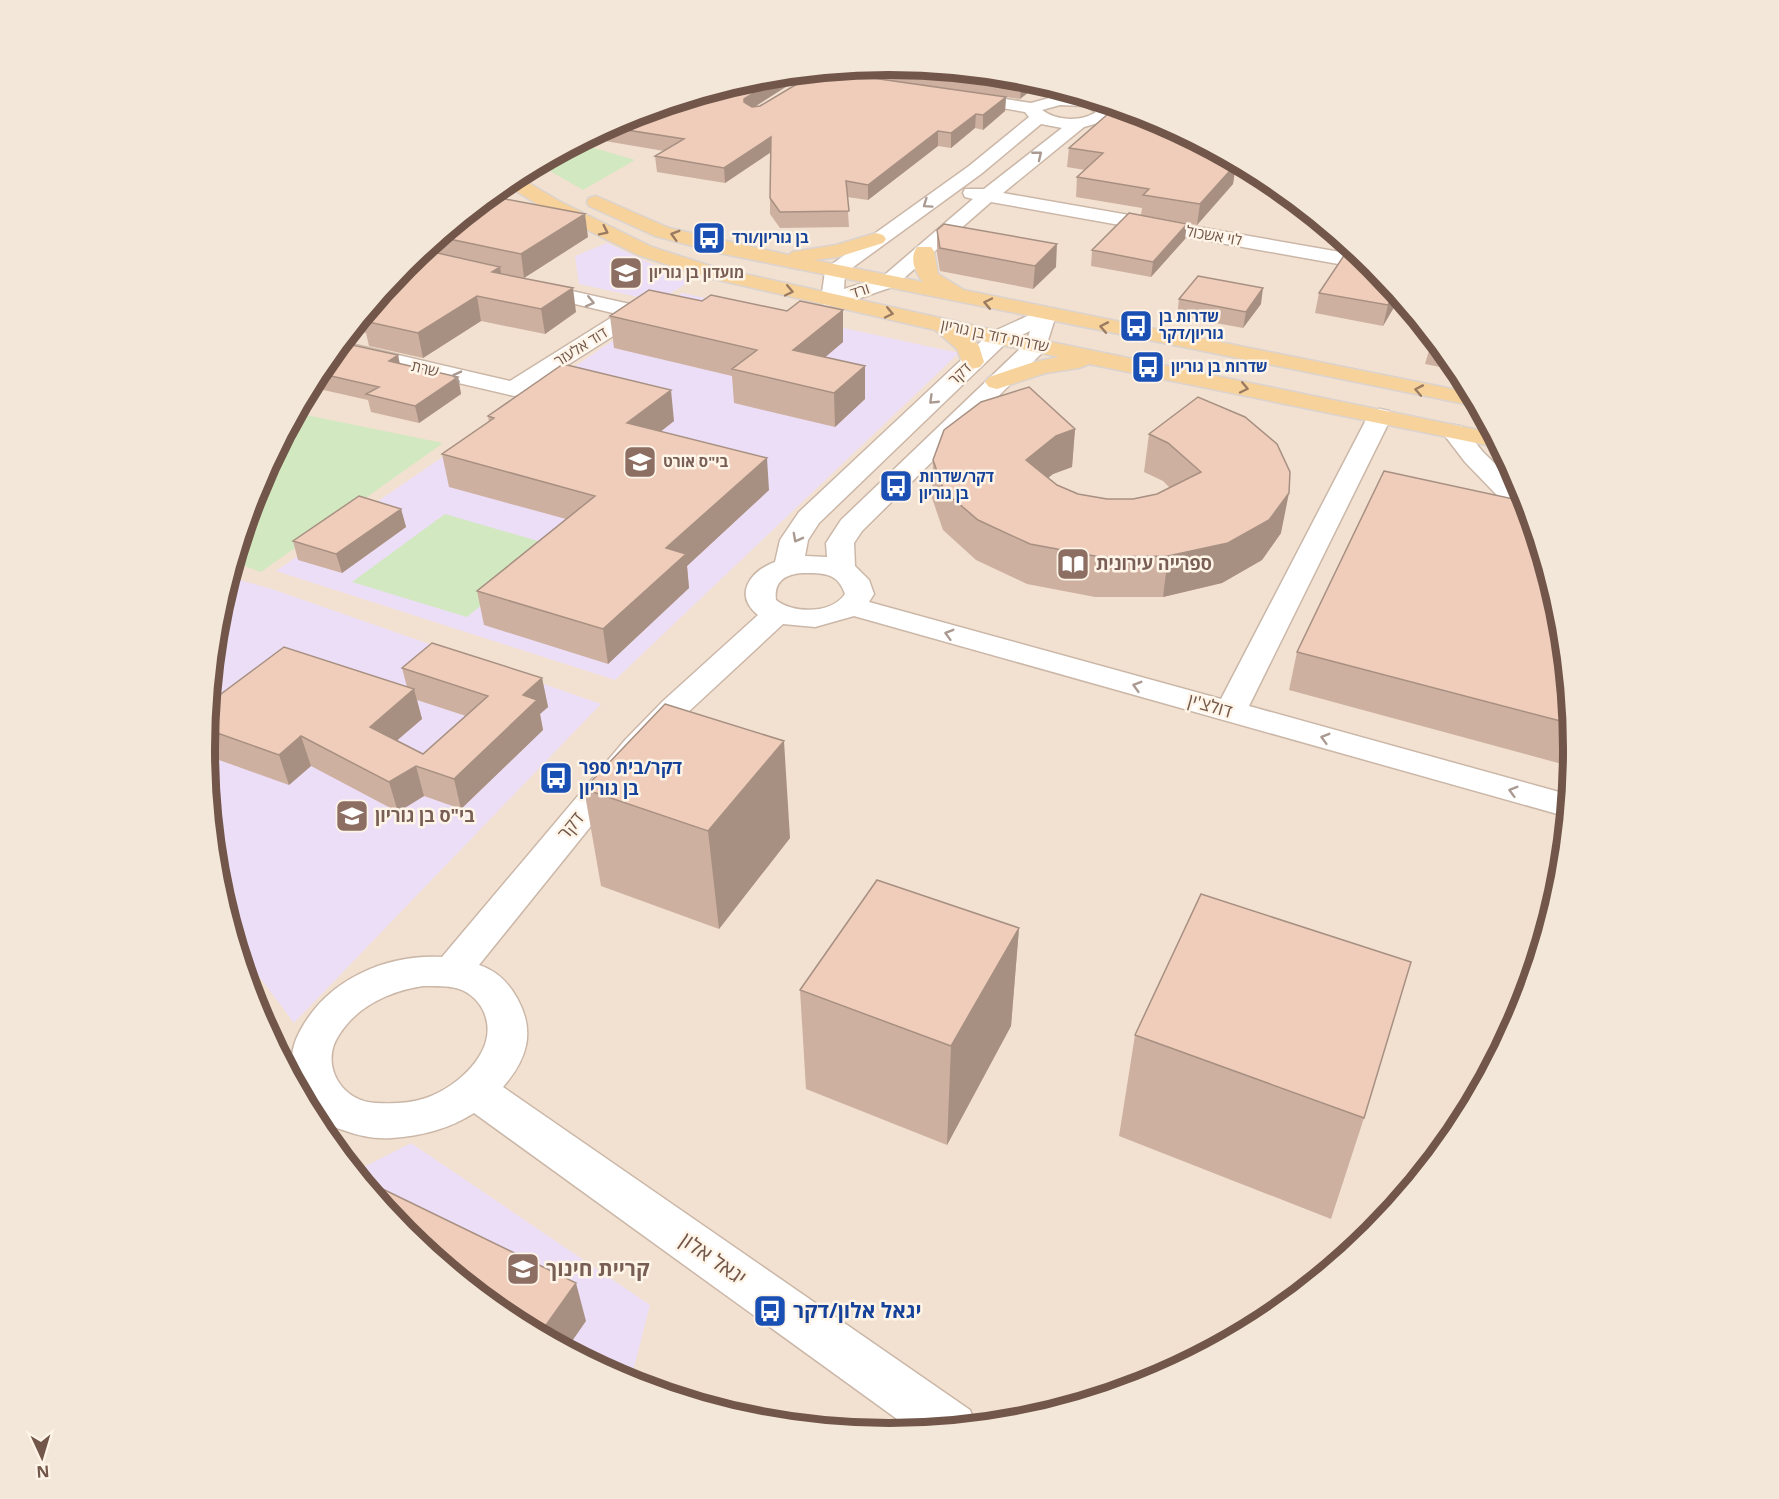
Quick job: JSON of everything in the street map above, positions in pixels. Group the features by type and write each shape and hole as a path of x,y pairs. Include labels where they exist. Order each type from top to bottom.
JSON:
{"main road":[{"name":"שדרות דוד בן גוריון","path":"520,185 552,205 645,251 708,272 998,338 1488,439"},
{"name":"שדרות דוד בן גוריון","path":"579,194 662,232 754,255 1466,399"},
{"path":"754,255 790,257 822,254 876,239"},
{"path":"924,251 924,270 928,277 962,297"},
{"path":"941,324 968,346 972,362"},
{"path":"997,382 1020,373 1064,362 1112,361"}],"street":[{"path":"826,78 874,85"},
{"path":"943,95 1037,112 1056,122 1094,121 1102,110"},
{"path":"1037,112 1044,103 1061,97"},
{"name":"ורד","path":"1037,112 975,170 876,239 835,271 832,300 888,282 992,192 1079,123"},
{"path":"1116,115 1125,119"},
{"path":"975,170 966,188 971,193 992,192"},
{"name":"לוי אשכול","path":"992,192 1036,205 1353,261"},
{"name":"דוד אלעזר","path":"511,284 635,312 514,389"},
{"path":"1037,345 1045,315"},
{"name":"דקר","path":"788,567 794,540 809,518 998,338 1045,315"},
{"name":"דקר","path":"841,570 840,543 850,526 1037,345"},
{"name":"שרת","path":"346,350 514,389"},
{"path":"1230,712 1380,417"},
{"path":"1454,432 1474,457 1502,472"},
{"path":"816,564 841,570 857,582 859,590 850,606 832,615 808,620 777,614 766,607 760,598 760,589 765,580 788,567 816,564"},
{"name":"דולצ'ין","path":"850,606 1562,804"},
{"name":"דקר","path":"452,972 637,747 674,708 777,614"},
{"path":"423,971 452,972 478,981 497,996 507,1018 506,1042 495,1068 474,1090 443,1110 408,1120 373,1121 315,1101 311,1074 312,1051 322,1027 340,1006 365,988 393,976 423,971"},
{"name":"יגאל אלון","path":"474,1090 943,1422"}],"shaded area":[{"path":"845,76 934,76 978,81 1064,98 1106,111 1148,126 1227,165 1300,214 1334,242 1397,305 1425,339 1474,412 1494,451 1513,491 1541,575 1551,618 1563,705 1563,794 1558,838 1541,924 1528,966 1513,1008 1474,1087 1425,1160 1397,1194 1334,1257 1300,1285 1227,1334 1188,1354 1148,1373 1064,1401 1021,1411 934,1423 845,1423 801,1418 715,1401 673,1388 631,1373 552,1334 479,1285 445,1257 382,1194 354,1160 305,1087 285,1048 266,1008 238,924 228,881 216,794 216,705 221,661 238,575 251,533 266,491 305,412 354,339 382,305 445,242 479,214 552,165 591,145 631,126 715,98 758,88"},
{"name":"מועדון בן גוריון","path":"607,243 693,280 657,301 579,284 575,256"},
{"name":"בי\"ס אורט","path":"682,293 959,353 615,680 276,571"},
{"name":"בי\"ס בן גוריון","path":"237,579 272,589 601,704 294,1023 251,965 238,924 221,838 216,794 216,705 228,618"},
{"name":"קריית חינוך","path":"411,1143 650,1305 632,1374 552,1334 479,1285 413,1226 361,1168"}],"green space":[{"path":"589,146 635,160 583,190 546,169"},
{"path":"304,415 443,443 261,572 241,565 266,491"},
{"path":"445,514 555,546 467,617 352,582"}],"building":[{"path":"845,76 1006,97 983,115 976,114 951,133 938,131 868,185 846,181 849,211 780,212 770,198 771,137 724,168 655,156 684,139 624,129 715,98 763,87 744,99 744,102 752,107 760,106 802,81"},
{"path":"1110,112 1148,126 1232,168 1200,204 1143,195 1149,189 1077,177 1103,153 1069,148"},
{"path":"502,198 585,214 521,254 449,239"},
{"path":"1129,213 1187,224 1153,262 1092,250"},
{"path":"944,224 1057,244 1035,266 940,248 937,230"},
{"path":"434,252 500,267 492,272 573,288 541,309 477,296 418,333 368,322 379,312 377,312 382,305"},
{"path":"1346,253 1391,299 1388,305 1319,293"},
{"path":"1198,276 1263,288 1246,312 1179,299"},
{"path":"649,290 702,301 711,295 787,311 800,301 843,310 793,350 865,366 834,393 732,369 757,350 610,316"},
{"path":"350,345 398,355 389,361 458,377 415,406 366,394 379,387 329,375"},
{"path":"563,364 671,390 627,423 767,458 666,548 686,554 603,629 477,591 595,496 442,454 494,418 488,416"},
{"path":"1029,387 1075,429 1056,436 1026,460 1057,485 1078,494 1107,499 1133,499 1157,494 1201,472 1168,443 1149,434 1198,397 1245,417 1277,444 1290,472 1289,493 1269,520 1228,543 1168,556 1100,557 1030,544 978,520 944,491 933,460 944,430 981,402"},
{"path":"1384,471 1516,500 1541,575 1551,618 1558,661 1563,722 1297,652"},
{"path":"359,496 401,509 336,554 293,541"},
{"path":"432,643 542,678 523,695 537,700 454,779 416,766 389,782 301,736 279,755 215,732 217,697 284,647 414,689 370,727 423,754 488,696 402,668"},
{"path":"665,704 784,741 708,831 584,789"},
{"path":"877,880 1019,928 951,1046 800,990"},
{"path":"1201,894 1411,962 1364,1118 1135,1035"},
{"path":"375,1185 576,1283 544,1329 479,1285 445,1257"}],"place":[{"name":"בן גוריון/ורד","path":"709,238"},
{"name":"מועדון בן גוריון","path":"626,273"},
{"name":"שדרות בן גוריון/דקר","path":"1136,326"},
{"name":"שדרות בן גוריון","path":"1148,367"},
{"name":"בי\"ס אורט","path":"640,462"},
{"name":"דקר/שדרות בן גוריון","path":"896,486"},
{"name":"ספרייה עירונית","path":"1073,564"},
{"name":"דקר/בית ספר בן גוריון","path":"556,778"},
{"name":"בי\"ס בן גוריון","path":"352,816"},
{"name":"קריית חינוך","path":"523,1269"},
{"name":"יגאל אלון/דקר","path":"770,1311"}]}
